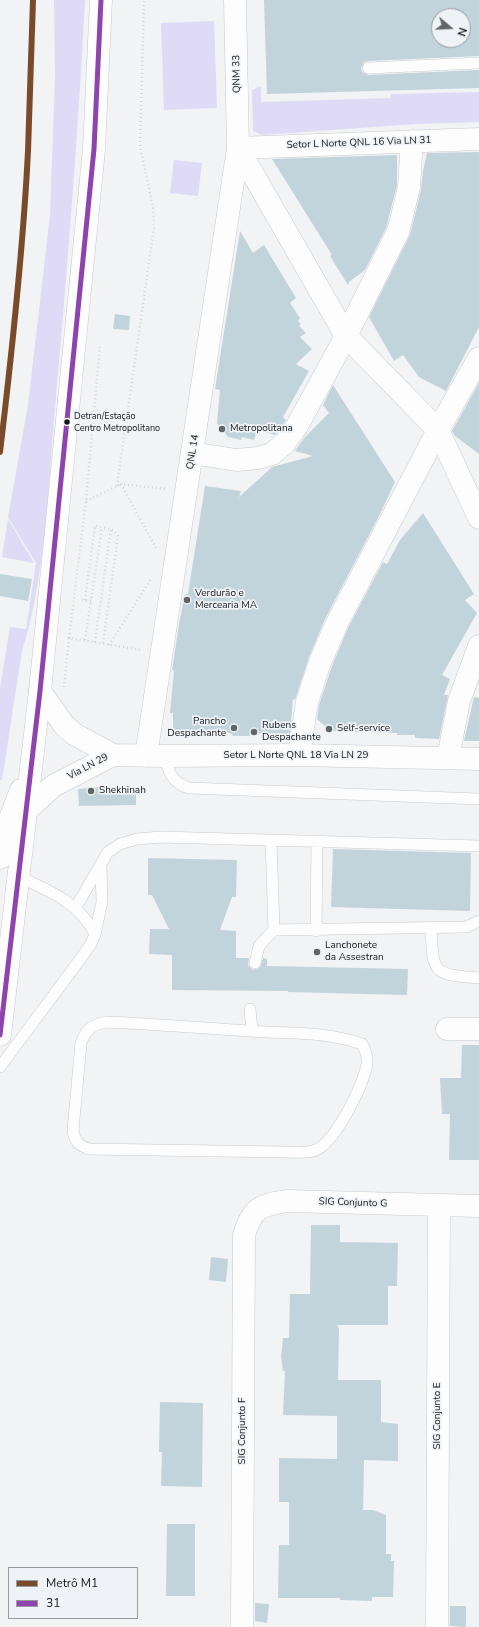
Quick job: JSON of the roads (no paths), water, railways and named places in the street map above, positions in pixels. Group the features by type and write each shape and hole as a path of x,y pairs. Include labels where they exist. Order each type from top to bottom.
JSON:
{"street":[{"path":"0,1035 30,766 40,691 94,149 101,0"},
{"name":"QNM 33","path":"235,0 238,148"},
{"name":"Setor L Norte QNL 16 Via LN 31","path":"238,148 479,139"},
{"path":"192,453 236,460 258,458 272,454 285,443 297,426 346,336 398,232 409,187 412,141"},
{"path":"238,148 346,336 438,430 479,518"},
{"name":"QNL 14","path":"155,756 162,653 238,148"},
{"path":"299,755 307,702 320,662 337,623 438,430 479,358"},
{"path":"448,758 460,700 479,646"},
{"name":"Via LN 29","path":"40,691 61,720 74,734 113,755"},
{"name":"Via LN 29","path":"26,811 53,786 113,755"},
{"name":"Setor L Norte QNL 18 Via LN 29","path":"113,755 299,755 479,759"},
{"path":"0,858 8,824 30,766"},
{"path":"447,1030 479,1029"},
{"name":"SIG Conjunto G","path":"244,1235 248,1220 255,1210 269,1204 287,1201 479,1206"},
{"name":"SIG Conjunto E","path":"437,1627 439,1206"},
{"name":"SIG Conjunto F","path":"242,1627 244,1235"}],"lane":[{"path":"368,68 479,63"},
{"path":"155,756 176,782 189,788 479,799"},
{"path":"76,907 108,852 120,844 137,839 161,837 479,846"},
{"path":"255,963 259,946 274,930 271,841"},
{"path":"316,931 317,842"},
{"path":"0,1067 91,944 95,934 102,902 100,868"},
{"path":"18,876 76,907 88,920 95,934"},
{"path":"274,930 316,931 466,927 479,921"},
{"path":"431,928 434,965 439,971 449,975 479,978"},
{"path":"250,1009 252,1031"},
{"path":"106,1022 252,1031 294,1032 335,1036 362,1044 367,1052 367,1064 360,1087 331,1138 318,1149 309,1152 284,1152 90,1149 80,1146 75,1142 73,1130 81,1043 85,1033 94,1025 106,1022"}],"metro line":[{"name":"M1","path":"0,452 13,339 23,227 28,151 33,0"}],"place":[{"name":"Detran/Estação Centro Metropolitano","path":"67,422"},
{"name":"Metropolitana","path":"222,429"},
{"name":"Verdurão e Mercearia MA","path":"187,600"},
{"name":"Pancho Despachante","path":"234,728"},
{"name":"Self-service","path":"329,729"},
{"name":"Rubens Despachante","path":"254,732"},
{"name":"Shekhinah","path":"91,791"},
{"name":"Lanchonete da Assestran","path":"317,952"}]}
